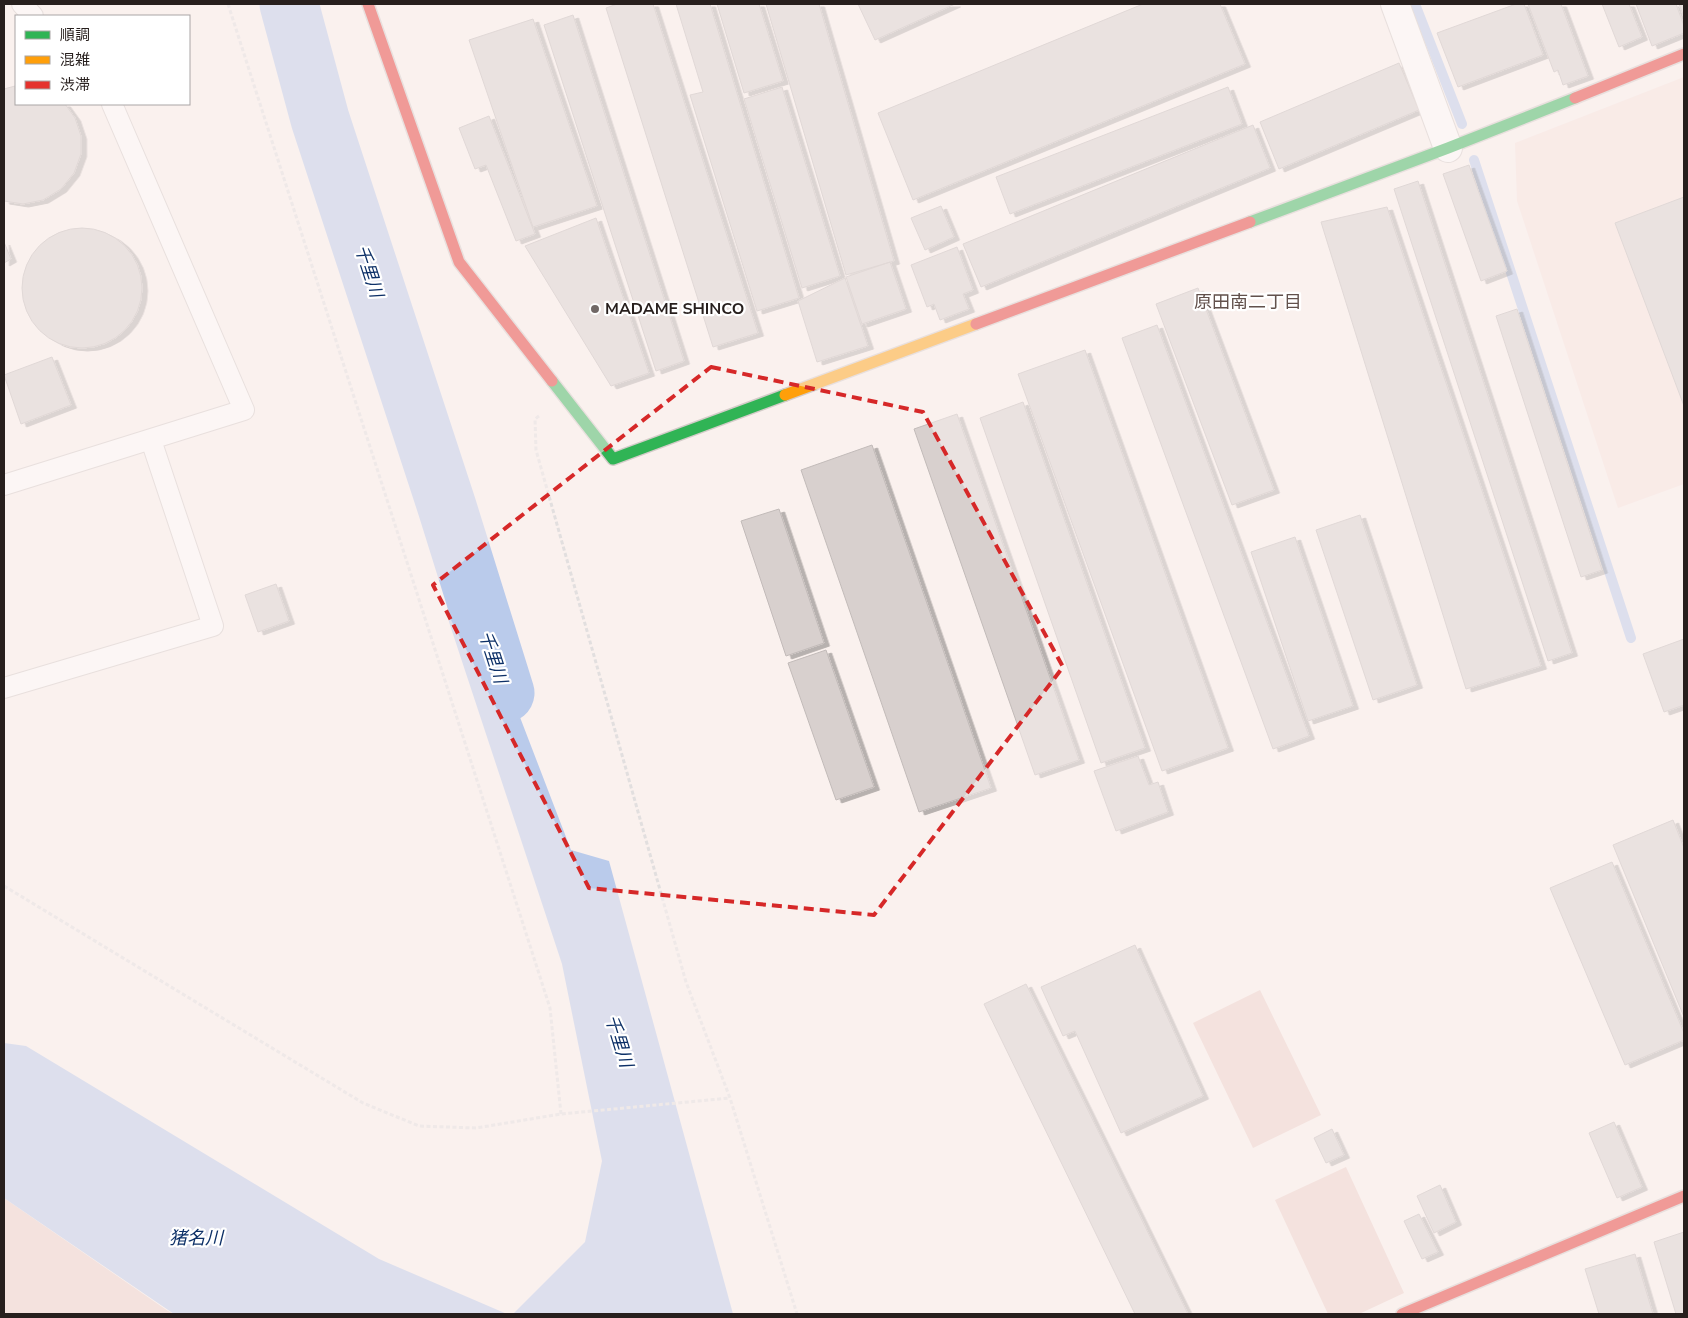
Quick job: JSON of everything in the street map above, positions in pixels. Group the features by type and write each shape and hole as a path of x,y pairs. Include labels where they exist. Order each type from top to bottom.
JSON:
{"street":[{"path":"368,4 459,262 612,459 1448,148 1684,54"},
{"path":"1395,4 1448,148"},
{"path":"1402,1314 1684,1196"}],"lane":[{"path":"22,4 32,15"},
{"path":"4,485 244,410 112,105"},
{"path":"4,688 213,626 151,440"}],"path":[{"path":"228,4 550,1008 561,1114"},
{"path":"564,397 535,419 536,450 686,982 730,1098 797,1314"},
{"path":"4,886 371,1106 419,1126 476,1128 561,1114 730,1098"}],"highlighted area":[{"path":"711,367 923,412 1063,667 874,915 589,888 433,585"}],"shaded area":[{"path":"1684,77 1684,484 1618,508 1517,201 1515,143"},
{"path":"1260,990 1321,1115 1253,1148 1193,1023"},
{"path":"1346,1167 1404,1293 1359,1314 1328,1314 1275,1200"},
{"path":"4,1198 168,1311 174,1314 4,1314"}],"water":[{"path":"440,509 571,850 609,861 733,1314 513,1314 585,1242 602,1161 562,964 449,622"},
{"name":"猪名川","path":"4,1043 26,1046 379,1259 507,1314 174,1314 4,1198"}],"building":[{"path":"617,4 653,4 758,333 713,347 606,8"},
{"path":"676,4 710,4 799,298 757,311 690,95 703,92"},
{"path":"717,4 759,4 783,81 744,93"},
{"path":"766,4 819,4 894,261 846,275"},
{"path":"858,4 955,4 875,40"},
{"path":"1143,4 1220,4 1245,64 913,200 878,113"},
{"path":"1516,4 1524,4 1543,55 1458,87 1437,33"},
{"path":"1528,4 1561,4 1588,76 1563,85 1558,70 1554,72"},
{"path":"1602,4 1629,4 1642,37 1619,47"},
{"path":"1636,4 1676,4 1684,26 1684,33 1652,46"},
{"path":"1679,4 1684,4 1684,17"},
{"path":"573,15 684,361 656,371 544,25"},
{"path":"533,19 597,206 533,227 469,40"},
{"path":"1399,63 1419,110 1279,169 1260,122"},
{"path":"15,86 15,105 66,105 75,118 81,136 81,154 74,173 61,189 43,200 23,204 4,201 4,89"},
{"path":"782,87 840,276 802,288 744,99"},
{"path":"1228,87 1242,124 1010,214 996,177"},
{"path":"489,116 535,234 516,241 486,165 475,169 459,128"},
{"path":"1253,125 1270,168 981,287 963,244"},
{"path":"1469,165 1507,271 1481,281 1443,174"},
{"path":"1418,181 1572,653 1548,661 1394,189"},
{"path":"1684,197 1684,406 1615,223"},
{"path":"941,206 954,237 925,250 911,218"},
{"path":"1387,207 1541,666 1466,689 1321,222"},
{"name":"MADAME SHINCO","path":"596,218 649,373 611,386 525,246"},
{"path":"82,228 105,232 125,245 138,265 142,288 138,311 125,331 105,344 82,348 59,344 39,331 26,311 22,288 26,265 39,245 59,232"},
{"path":"4,242 11,259 4,263"},
{"path":"957,247 973,290 963,294 969,309 940,320 934,304 927,307 911,265"},
{"path":"890,262 906,309 862,324 846,277"},
{"path":"845,278 868,346 817,362 798,301"},
{"path":"1198,288 1274,490 1232,505 1156,304"},
{"path":"1517,309 1602,570 1581,577 1496,316"},
{"path":"1157,325 1309,736 1273,749 1122,338"},
{"path":"1085,350 1228,748 1162,771 1018,374"},
{"path":"52,357 71,405 21,424 4,375"},
{"path":"1023,402 1145,748 1101,763 980,418"},
{"path":"957,414 1079,760 1035,775 914,429"},
{"path":"872,445 991,788 919,812 801,470"},
{"path":"779,509 824,643 786,656 741,521"},
{"path":"1360,515 1417,685 1373,700 1316,530"},
{"path":"1295,537 1353,706 1308,721 1251,552"},
{"path":"276,584 289,621 258,632 245,595"},
{"path":"1684,639 1684,705 1664,712 1643,654"},
{"path":"826,650 874,787 836,800 788,663"},
{"path":"1138,756 1149,785 1158,782 1168,812 1116,831 1094,771"},
{"path":"1673,820 1684,848 1684,1017 1613,845"},
{"path":"1612,862 1684,1033 1684,1040 1625,1065 1550,888"},
{"path":"1135,945 1203,1096 1121,1133 1075,1031 1063,1036 1041,987"},
{"path":"1026,984 1188,1314 1135,1314 984,1004"},
{"path":"1614,1122 1642,1187 1617,1198 1589,1133"},
{"path":"1332,1129 1344,1155 1326,1163 1314,1138"},
{"path":"1440,1185 1456,1222 1434,1233 1417,1196"},
{"path":"1419,1214 1438,1252 1422,1259 1404,1221"},
{"path":"1684,1232 1684,1314 1676,1314 1654,1242"},
{"path":"1635,1254 1653,1314 1599,1314 1585,1269"}],"waterway":[{"name":"千里川","path":"289,4 320,119 447,507 505,693"},
{"path":"1415,4 1462,124"},
{"path":"1474,160 1631,638"}],"traffic: fast":[{"path":"1250,222 1575,98"},
{"path":"552,381 613,459 785,395"}],"traffic: slow":[{"path":"785,395 976,324"}],"traffic: jam":[{"path":"368,4 459,262 552,381"},
{"path":"1575,98 1684,54"},
{"path":"976,324 1250,222"},
{"path":"1402,1314 1684,1196"}],"place":[{"name":"MADAME SHINCO","path":"595,309"}],"district":[{"name":"原田南二丁目","path":"1248,302"}]}
